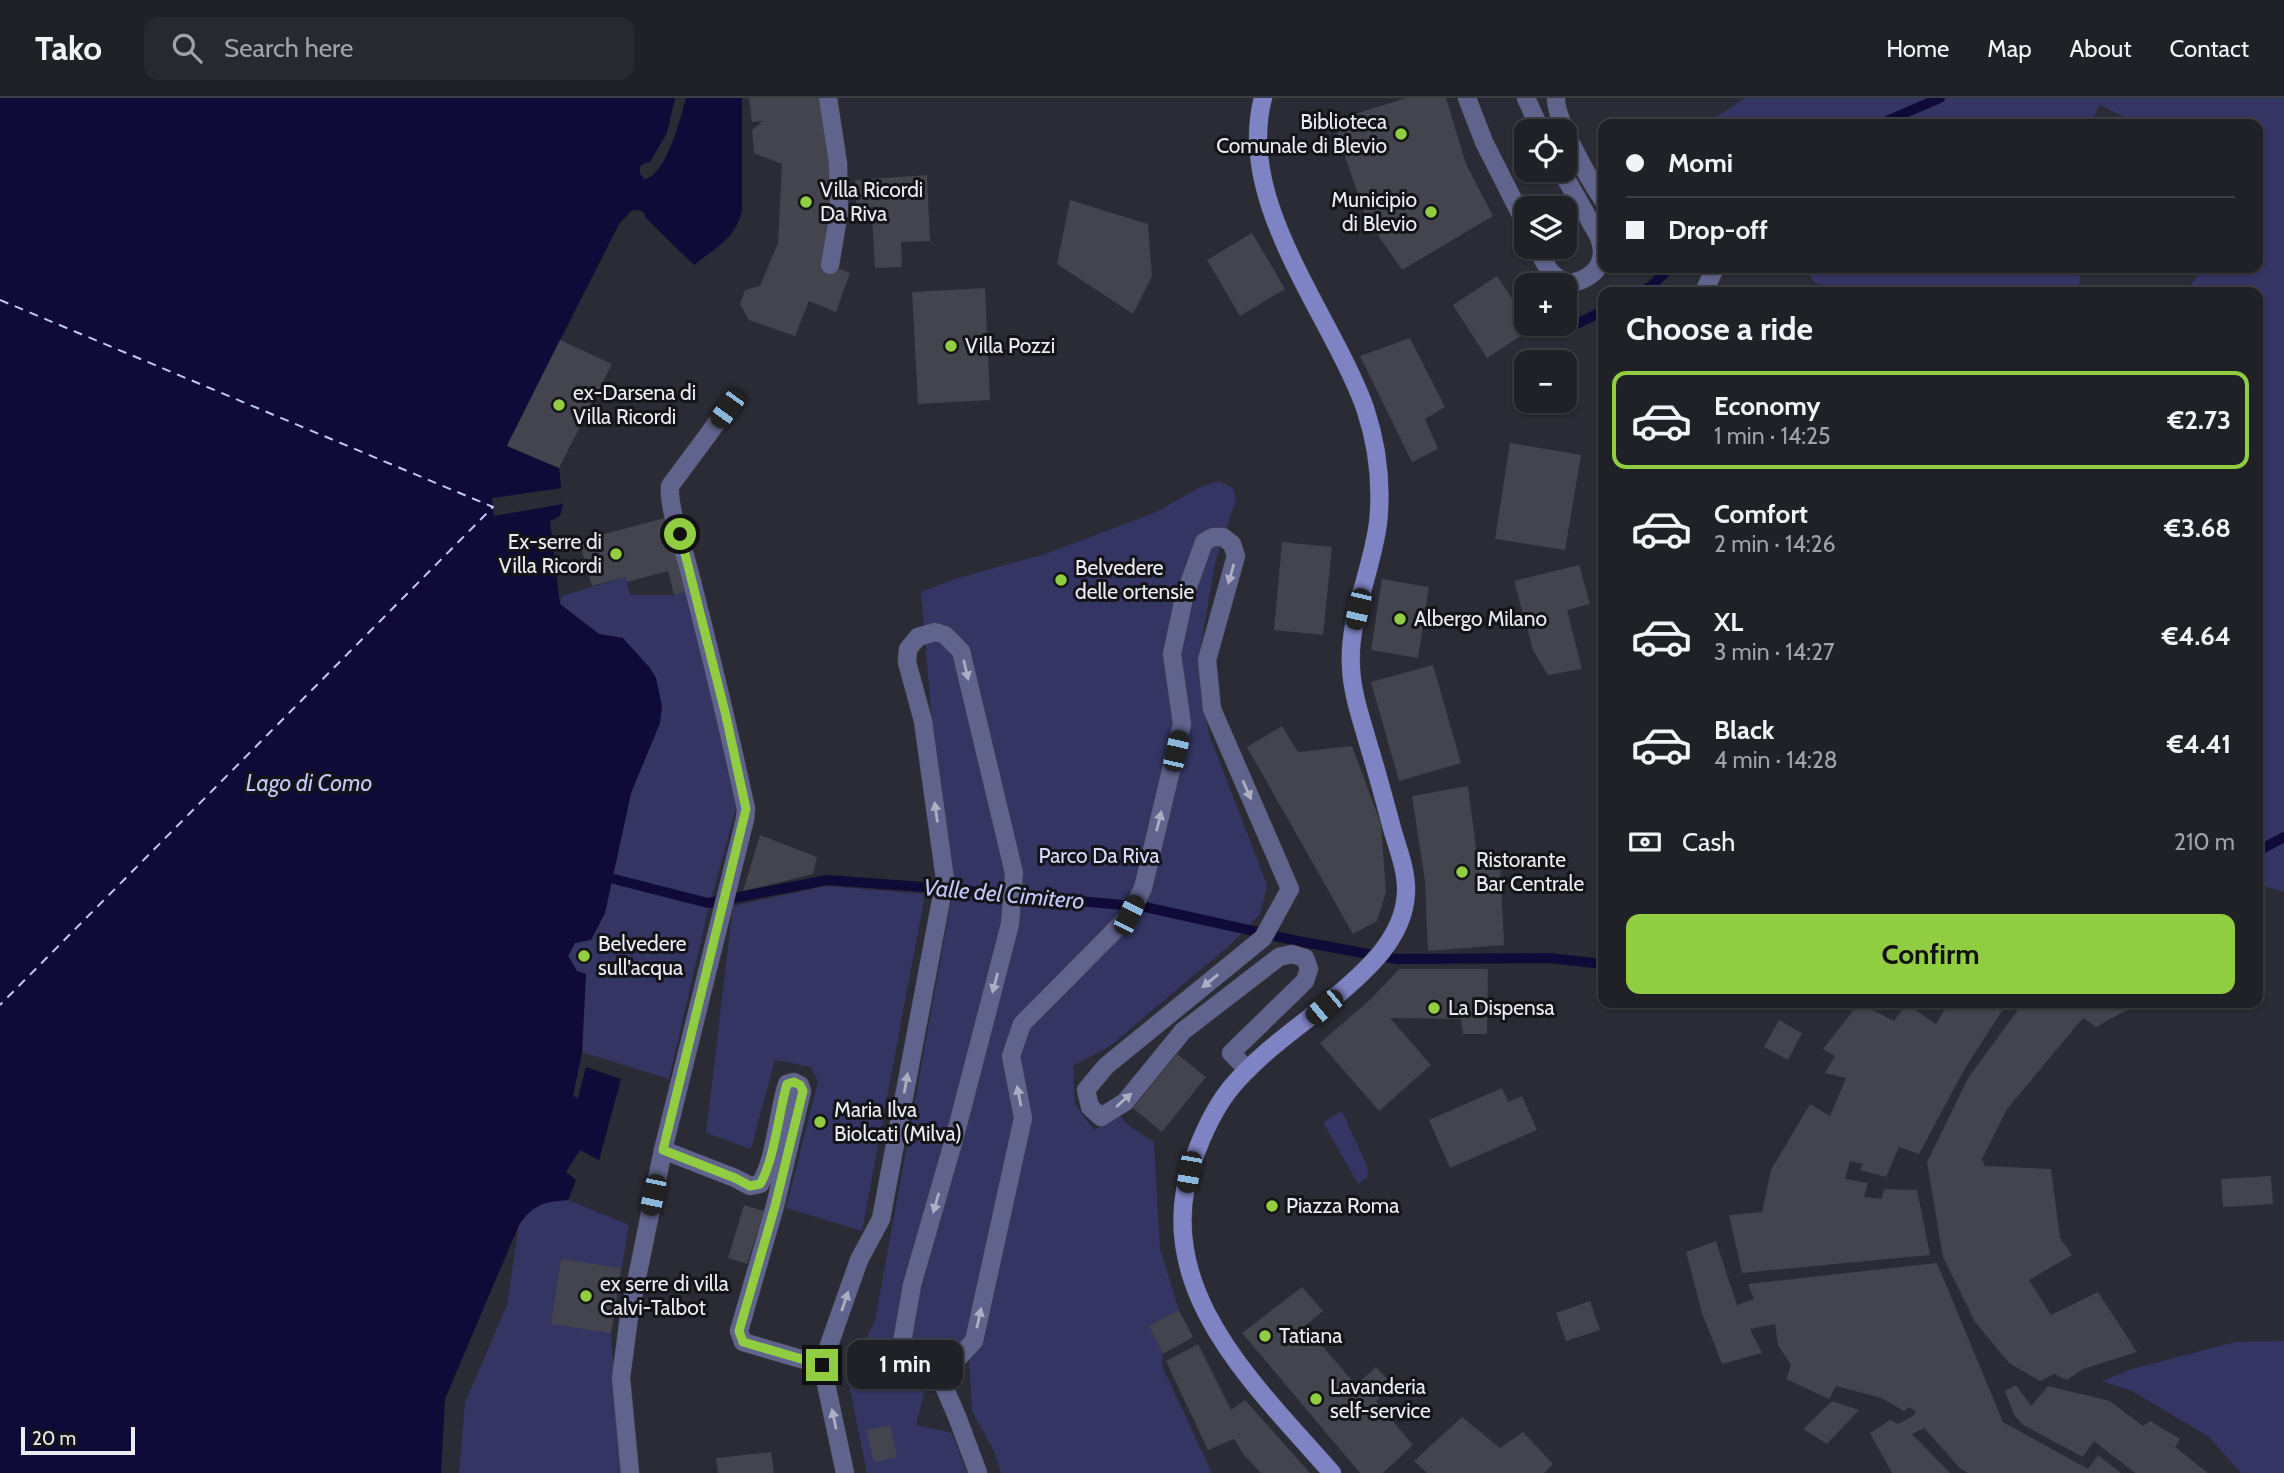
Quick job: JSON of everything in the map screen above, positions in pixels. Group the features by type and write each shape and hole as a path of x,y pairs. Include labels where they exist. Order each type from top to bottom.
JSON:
{"main road":[{"path":"1263,98 1257,142 1261,174 1275,220 1364,408 1375,446 1379,486 1378,524 1353,630 1350,665 1354,696 1401,857 1406,891 1401,921 1383,951 1359,978 1248,1070 1230,1089 1209,1120 1189,1172 1182,1209 1183,1251 1214,1330 1233,1360 1332,1473"}],"street":[{"path":"828,98 838,163 839,212 830,265"},
{"path":"1467,98 1484,142 1514,201"},
{"path":"1526,98 1536,119"},
{"path":"1556,98 1555,104 1564,126 1598,192"},
{"path":"1577,198 1598,235"},
{"path":"1542,259 1552,275 1571,283 1591,276 1598,268"},
{"path":"630,1473 621,1378 629,1317 663,1150 746,809 726,716 680,534 668,500 670,486 727,409"},
{"path":"940,1377 974,1341 1023,1118 1012,1056 1022,1024 1129,915 1143,888 1182,724 1172,654 1184,598 1204,542 1213,537 1223,537 1232,544 1236,556 1207,660 1212,709 1290,889 1264,938 1106,1066 1086,1090 1090,1107 1101,1117 1125,1102 1183,1031 1279,957 1292,954 1306,958 1309,969 1305,981 1231,1053 1248,1070"},
{"path":"845,1473 822,1365 859,1260 881,1219 943,888 923,721 907,662 908,649 918,637 934,632 944,635 961,651 1014,873 1010,916 958,1123 912,1285 901,1348 906,1366 940,1377"},
{"path":"663,1150 750,1186 760,1184 767,1174 787,1084 794,1082 800,1085 803,1091 775,1206 739,1331 743,1342 822,1365"},
{"path":"940,1377 978,1473"}],"green space":[{"path":"1745,98 2284,98 2284,892 2263,886 2263,287 2190,287 2198,273 2263,273 2263,119 2128,119 2100,105 2093,119 1713,119"},
{"path":"1808,273 2080,273 2079,287 1833,287 1815,283"},
{"name":"Parco Da Riva","path":"1219,481 1233,488 1236,500 1215,563 1198,664 1209,734 1267,885 1260,914 1231,944 1110,1046 1073,1066 1075,1104 1094,1130 1120,1116 1128,1125 1154,1142 1160,1249 1179,1310 1149,1326 1163,1354 1162,1366 1212,1473 1001,1473 994,1451 972,1411 969,1359 927,1381 916,1425 952,1433 967,1473 867,1473 847,1375 875,1321 954,885 933,734 921,592 955,579 1045,554 1154,513 1200,487"},
{"path":"625,577 630,595 674,595 688,591 736,808 707,915 669,1079 582,1052 586,974 577,971 568,956 575,943 583,940 605,913 631,793 660,723 623,638 599,634 560,604 562,596"},
{"path":"826,886 925,894 862,1231 786,1208 818,1081 811,1067 775,1060 751,1149 706,1133 733,906"},
{"path":"1342,1111 1368,1168 1367,1178 1358,1184 1323,1122"},
{"path":"568,1200 629,1225 611,1333 621,1473 459,1473 465,1403 507,1305 519,1225 531,1208 549,1201"},
{"path":"2284,1341 2284,1473 2241,1473 2209,1437 2132,1391 2102,1381 2132,1369 2235,1342"}],"water":[{"name":"Lago di Como","path":"0,98 675,98 667,133 650,162 640,167 640,174 644,179 652,176 666,157 686,98 742,98 742,209 731,235 694,265 646,218 644,212 631,211 619,224 507,445 559,468 563,504 560,516 550,521 560,604 599,634 623,638 656,678 662,706 660,723 631,793 605,913 591,940 575,943 568,956 577,971 586,974 582,1052 573,1096 578,1098 586,1067 621,1079 599,1160 580,1150 566,1172 576,1180 568,1200 540,1205 519,1225 445,1399 441,1473 0,1473"}],"pier":[{"path":"562,488 563,504 494,516 492,498"}],"building":[{"name":"Villa Ricordi Da Riva","path":"749,98 822,98 832,170 830,265 850,273 836,312 809,301 795,336 749,320 740,304 745,290 760,286 778,243 782,164 754,153 752,130 763,121 752,122"},
{"path":"1406,98 1446,98 1466,164 1493,216 1402,270 1366,218 1333,121"},
{"path":"927,175 930,241 901,242 902,267 875,268 872,215 857,216 855,180"},
{"path":"1070,200 1148,224 1152,276 1133,314 1057,264"},
{"path":"1252,233 1285,289 1240,316 1207,260"},
{"path":"1497,276 1514,302 1514,336 1521,336 1487,358 1453,305"},
{"name":"Villa Pozzi","path":"985,288 990,400 918,404 912,292"},
{"path":"1410,338 1445,407 1425,419 1438,449 1412,462 1360,356"},
{"name":"ex-Darsena di Villa Ricordi","path":"560,340 612,364 559,468 507,446"},
{"path":"1510,443 1581,455 1565,550 1495,539"},
{"name":"Ex-serre di Villa Ricordi","path":"668,517 688,591 674,595 668,571 627,582 625,577 592,586 579,541"},
{"path":"1282,542 1332,547 1323,635 1274,630"},
{"path":"1579,565 1590,604 1567,610 1582,669 1548,675 1533,650 1514,581"},
{"name":"Albergo Milano","path":"1382,579 1429,587 1418,658 1371,650"},
{"path":"1433,665 1461,763 1399,781 1371,682"},
{"path":"1282,726 1298,752 1352,746 1381,824 1386,892 1377,921 1353,934 1247,747"},
{"name":"Ristorante Bar Centrale","path":"1468,786 1478,863 1500,859 1504,945 1428,951 1425,881 1412,796"},
{"path":"760,835 817,857 813,874 743,891"},
{"path":"1399,969 1488,969 1487,1034 1463,1034 1461,1019 1390,1018 1431,1065 1379,1111 1320,1043 1372,998"},
{"path":"1855,1008 1869,1008 1894,1021 1903,1008 1912,1008 1936,1024 1946,1008 2004,1008 1964,1070 1919,1154 1899,1147 1886,1177 1860,1170 1863,1164 1850,1161 1845,1179 1868,1183 1864,1197 1882,1199 1884,1189 1917,1190 1930,1255 1742,1273 1729,1215 1762,1212 1771,1170 1810,1104 1830,1116 1846,1078 1825,1073 1835,1056 1823,1049"},
{"path":"2019,1008 2130,1008 2096,1027 2083,1018 2007,1109 1982,1159 1985,1166 2051,1169 2060,1238 2072,1255 2029,1280 2051,1315 2098,1292 2137,1352 2083,1369 2067,1380 2054,1374 2040,1381 2009,1363 1975,1322 1943,1257 1927,1162 1968,1078"},
{"path":"1779,1020 1802,1033 1788,1060 1764,1047"},
{"path":"1177,1054 1206,1077 1162,1132 1133,1108"},
{"path":"1502,1088 1508,1102 1522,1096 1537,1130 1450,1168 1429,1120"},
{"path":"2271,1176 2273,1204 2223,1207 2221,1179"},
{"path":"744,1205 764,1211 747,1264 728,1258"},
{"path":"1716,1241 1737,1305 1754,1299 1748,1284 1937,1263 2003,1422 2088,1469 2098,1455 2121,1473 1968,1473 1960,1468 1924,1428 1912,1434 1950,1473 1892,1473 1870,1433 1890,1420 1898,1424 1913,1416 1916,1412 1909,1407 1904,1411 1881,1398 1836,1386 1829,1399 1786,1379 1791,1365 1778,1345 1775,1324 1750,1329 1762,1353 1722,1364 1702,1313 1686,1252"},
{"name":"ex serre di villa Calvi-Talbot","path":"561,1259 621,1268 611,1333 551,1324"},
{"path":"1302,1287 1323,1311 1305,1326 1356,1385 1376,1367 1393,1386 1376,1401 1413,1445 1383,1473 1360,1473 1242,1333"},
{"path":"1590,1301 1600,1330 1566,1341 1556,1313"},
{"path":"1179,1310 1193,1337 1163,1354 1149,1326"},
{"path":"1198,1344 1231,1410 1245,1400 1310,1473 1261,1473 1244,1455 1234,1439 1208,1450 1166,1361"},
{"path":"2016,1385 2031,1406 2048,1386 2110,1401 2143,1426 2150,1421 2180,1439 2175,1447 2208,1473 2135,1473 2094,1441 2083,1457 2023,1425 2014,1415 2005,1391"},
{"path":"1832,1401 1859,1410 1827,1444 1803,1429"},
{"path":"1462,1417 1500,1448 1523,1432 1553,1464 1544,1473 1427,1473 1414,1461"},
{"path":"890,1425 897,1457 874,1462 866,1430"},
{"path":"771,1452 774,1473 718,1473 716,1458"}],"waterway":[{"path":"1892,119 1940,98"},
{"path":"1650,287 1665,273"},
{"path":"1577,324 1598,313"},
{"name":"Valle del Cimitero","path":"2263,848 2284,837"},
{"name":"Valle del Cimitero","path":"614,879 708,903 827,880 937,888 1145,907 1298,941 1396,959 1550,958 1598,963"}],"ferry route":[{"path":"0,300 493,507 0,1005"}],"place":[{"name":"Biblioteca Comunale di Blevio","path":"1401,134"},
{"name":"Villa Ricordi Da Riva","path":"806,202"},
{"name":"Municipio di Blevio","path":"1431,212"},
{"name":"Villa Pozzi","path":"951,346"},
{"name":"ex-Darsena di Villa Ricordi","path":"559,405"},
{"name":"Ex-serre di Villa Ricordi","path":"616,554"},
{"name":"Belvedere delle ortensie","path":"1061,580"},
{"name":"Albergo Milano","path":"1400,619"},
{"name":"Ristorante Bar Centrale","path":"1462,872"},
{"name":"Belvedere sull'acqua","path":"584,956"},
{"name":"La Dispensa","path":"1434,1008"},
{"name":"Maria Ilva Biolcati (Milva)","path":"820,1122"},
{"name":"Piazza Roma","path":"1272,1206"},
{"name":"ex serre di villa Calvi-Talbot","path":"586,1296"},
{"name":"Tatiana","path":"1265,1336"},
{"name":"Lavanderia self-service","path":"1316,1399"}],"route":[{"path":"680,534 726,716 746,809 663,1150 750,1186 760,1184 767,1174 787,1084 794,1082 800,1085 803,1091 775,1206 739,1331 743,1342 755,1347 822,1365"}]}
